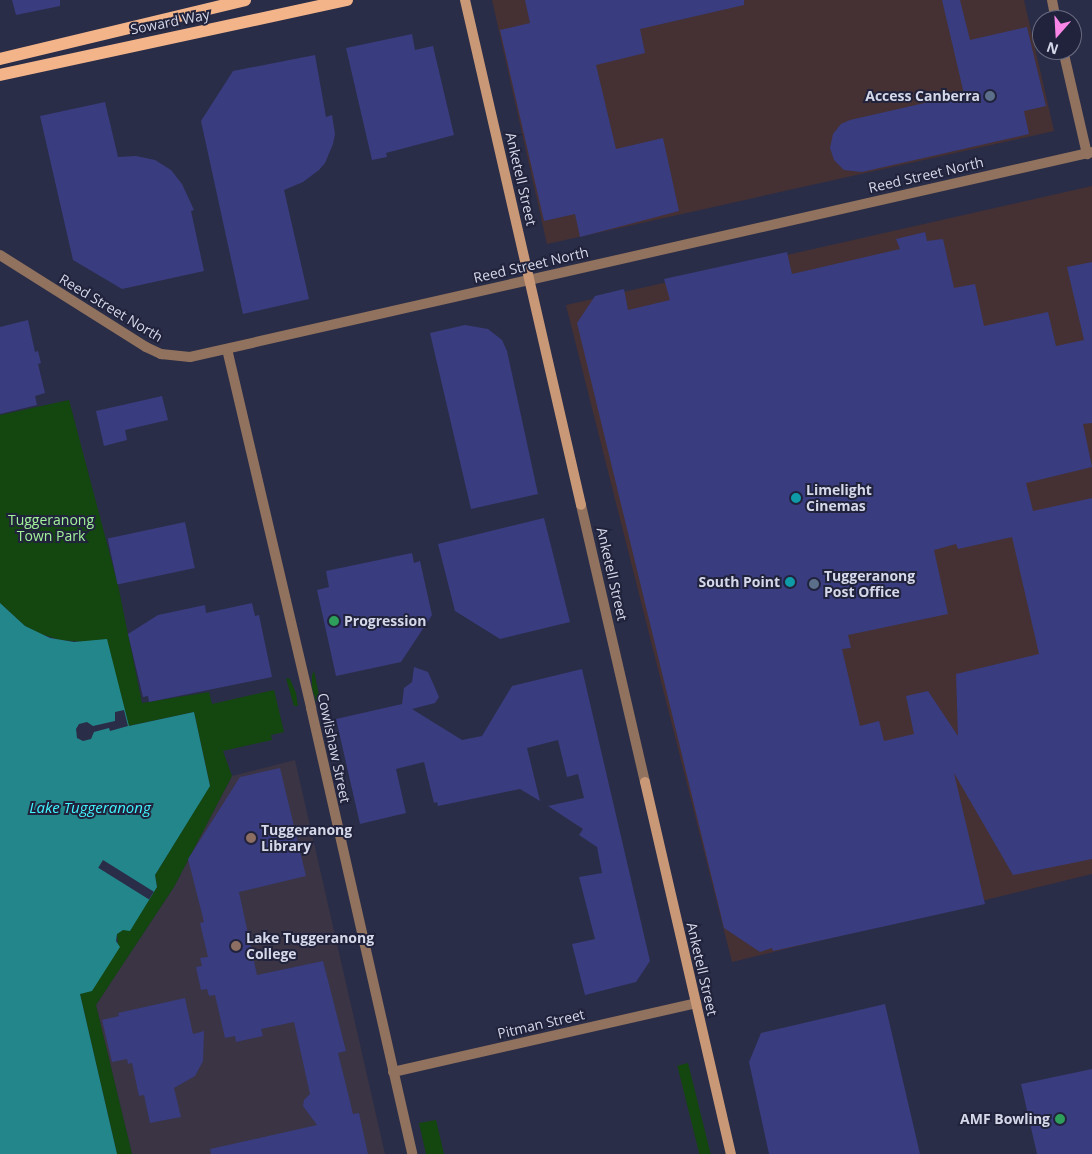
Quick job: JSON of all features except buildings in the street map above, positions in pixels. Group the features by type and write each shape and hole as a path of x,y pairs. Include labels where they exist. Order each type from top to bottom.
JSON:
{"main road":[{"name":"Soward Way","path":"0,59 245,0"},
{"name":"Soward Way","path":"0,75 347,0"}],"street":[{"name":"Anketell Street","path":"465,0 731,1154"},
{"path":"1066,60 1089,153"},
{"name":"Reed Street North","path":"0,255 161,354 190,357 1089,153"},
{"name":"Cowlishaw Street","path":"227,349 312,708 412,1154"},
{"name":"Pitman Street","path":"393,1072 696,1003"}],"shaded area":[{"path":"492,0 1024,0 1032,35 1032,60 1038,60 1054,131 547,244"},
{"name":"South Point","path":"1092,186 1092,874 732,962 566,305"},
{"name":"Lake Tuggeranong College","path":"295,760 385,1154 132,1154 96,1005 174,887 232,776"}],"green space":[{"name":"Tuggeranong Town Park","path":"69,400 118,585 142,703 209,692 212,704 274,690 284,732 271,735 272,740 223,751 232,776 174,887 96,1005 132,1154 117,1154 80,994 118,944 117,934 123,930 130,930 157,887 155,875 210,785 194,712 128,726 124,710 86,642 60,640 38,633 25,626 0,603 0,415"},
{"path":"314,671 320,700 316,701 312,688 312,675"},
{"path":"286,678 290,679 296,693 298,706 294,706"},
{"path":"688,1063 711,1154 699,1154 677,1066"},
{"path":"436,1120 444,1154 426,1154 419,1123"}],"water":[{"name":"Lake Tuggeranong","path":"0,603 25,626 50,638 74,642 107,639 129,726 194,712 210,786 155,875 157,887 130,931 123,930 117,934 116,941 120,947 92,991 80,994 117,1154 0,1154"}],"pier":[{"path":"124,710 128,726 110,731 109,728 94,732 91,739 83,741 77,738 76,729 79,724 87,722 93,726 115,721 115,712"},
{"path":"103,860 154,892 149,899 98,868"}],"place":[{"name":"Access Canberra","path":"990,96"},
{"name":"Limelight Cinemas","path":"796,498"},
{"name":"South Point","path":"790,582"},
{"name":"Tuggeranong Post Office","path":"814,584"},
{"name":"Progression","path":"334,621"},
{"name":"Tuggeranong Library","path":"251,838"},
{"name":"Lake Tuggeranong College","path":"236,946"},
{"name":"AMF Bowling","path":"1060,1119"}]}
